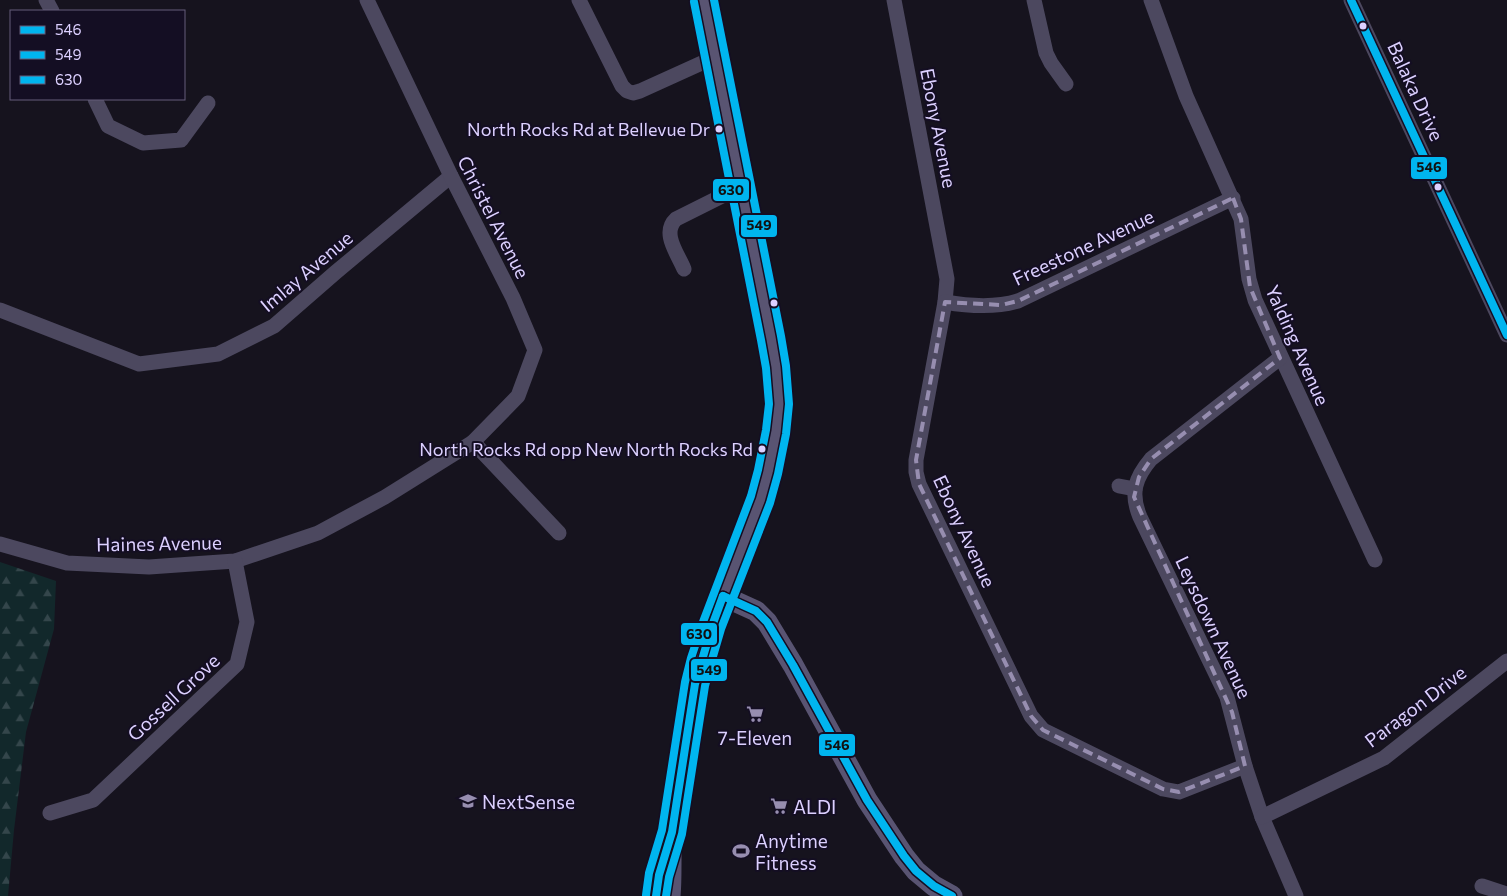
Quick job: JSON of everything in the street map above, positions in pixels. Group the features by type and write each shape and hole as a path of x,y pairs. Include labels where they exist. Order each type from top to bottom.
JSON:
{"main road":[{"path":"656,896 659,875 672,832 695,684 712,626 761,499 776,432 778,404 776,366 704,0"},
{"path":"723,596 756,611 767,622 793,665 867,800 904,856 916,871 934,886 952,896"},
{"path":"670,896 672,832"}],"street":[{"name":"Christel Avenue","path":"367,0 451,176 513,298 535,350 518,396 473,442"},
{"path":"579,0 617,78 627,91 633,93 640,91 715,57"},
{"name":"Ebony Avenue","path":"894,0 946,272 945,302 918,447 916,472 919,484 1031,716 1043,730 1163,789 1179,792 1245,766"},
{"path":"1034,0 1046,53 1066,84"},
{"name":"Yalding Avenue","path":"1151,0 1186,96 1241,219 1250,287 1280,358 1375,560"},
{"name":"Balaka Drive","path":"1351,0 1507,336"},
{"path":"95,100 108,126 143,143 181,140 208,103"},
{"name":"Imlay Avenue","path":"0,310 139,364 218,354 274,326 451,176"},
{"path":"684,269 671,238 669,228 671,223 724,195 741,190"},
{"name":"Freestone Avenue","path":"945,302 963,305 1001,305 1018,301 1233,198"},
{"path":"1119,486 1135,489 1142,472 1151,459 1280,358"},
{"path":"473,442 559,533"},
{"name":"Haines Avenue","path":"0,544 66,563 149,567 235,561 318,533 385,497 473,442"},
{"name":"Leysdown Avenue","path":"1135,489 1136,507 1227,697 1245,766 1262,817 1296,896"},
{"name":"Gossell Grove","path":"50,813 93,800 237,664 247,622 235,561"},
{"name":"Paragon Drive","path":"1262,817 1384,758 1507,661"},
{"path":"1482,886 1507,894"}],"highlighted area":[{"path":"1233,198 1241,219 1250,287 1280,358 1151,459 1139,477 1134,497 1232,712 1245,766 1179,792 1163,789 1043,730 1031,716 919,484 916,460 945,302 1001,305 1018,301"}],"green space":[{"path":"0,562 56,581 54,629 26,732 8,896 0,896"}],"transit line":[{"name":"549","path":"666,896 669,877 682,834 705,686 721,629 770,503 786,434 789,404 781,336 714,0"},
{"name":"546","path":"1351,0 1507,335"},
{"name":"630","path":"646,895 649,873 662,830 685,682 691,658 751,496 766,430 769,404 761,340 694,2"},
{"name":"546","path":"723,596 756,611 767,622 793,665 867,800 904,856 916,871 934,886 952,896"},
{"name":"546","path":"656,896 659,875 672,832 695,684 723,596"}],"place":[{"name":"North Rocks Rd at Bellevue Dr","path":"719,129"},
{"name":"North Rocks Rd opp New North Rocks Rd","path":"762,449"},
{"name":"7-Eleven","path":"755,714"},
{"name":"NextSense","path":"468,801"},
{"name":"ALDI","path":"779,806"},
{"name":"Anytime Fitness","path":"741,851"}]}
